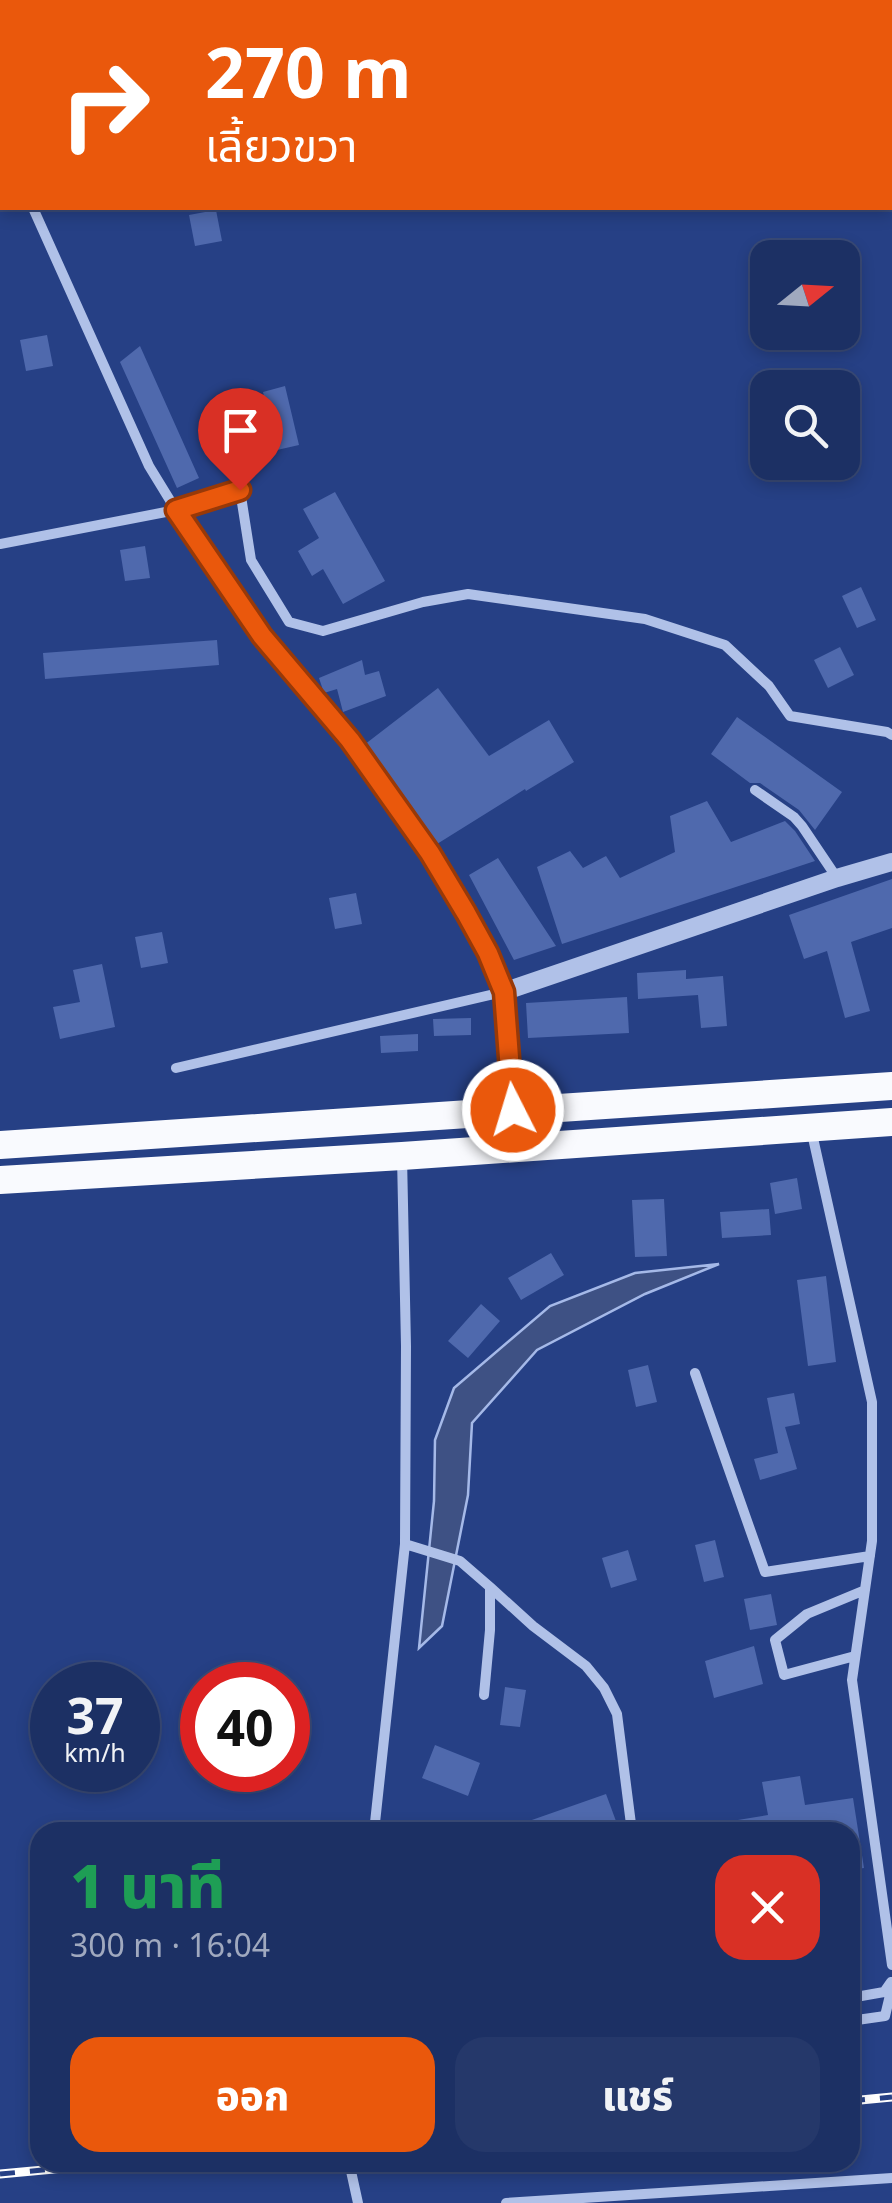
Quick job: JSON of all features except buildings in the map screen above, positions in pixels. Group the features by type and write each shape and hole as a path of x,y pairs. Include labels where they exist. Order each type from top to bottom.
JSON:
{"highway":[{"path":"0,1145 892,1086"},
{"path":"0,1180 892,1122"}],"street":[{"path":"34,210 149,466 262,636 350,740 430,853 488,953 504,992 513,1110"},
{"path":"0,544 176,510 240,490 251,560 289,622 323,631 423,602 468,594 644,619 725,645 768,686 790,716 892,735"},
{"path":"755,790 794,818 837,878"},
{"path":"176,1068 504,992 892,862"},
{"path":"810,1128 872,1402 872,1540 852,1680 892,1965"},
{"path":"375,1822 405,1544 402,1156"},
{"path":"695,1373 765,1572 870,1556"},
{"path":"405,1544 460,1561 533,1626 586,1666 604,1688 617,1714 631,1822"},
{"path":"484,1695 490,1586"},
{"path":"856,1656 784,1675 775,1640 807,1614 865,1590"},
{"path":"860,1996 884,1992 892,1984"},
{"path":"860,2020 888,2016 892,1984"},
{"path":"351,2172 358,2203"},
{"path":"506,2203 892,2178"}],"water":[{"path":"719,1264 645,1294 537,1350 472,1423 468,1495 442,1626 419,1648 434,1501 435,1440 454,1388 550,1306 635,1273"}],"railway":[{"path":"860,2100 892,2097"},
{"path":"0,2174 30,2171"}],"route":[{"path":"240,490 176,510 262,636 350,740 430,853 466,913 504,992 513,1110"}]}
